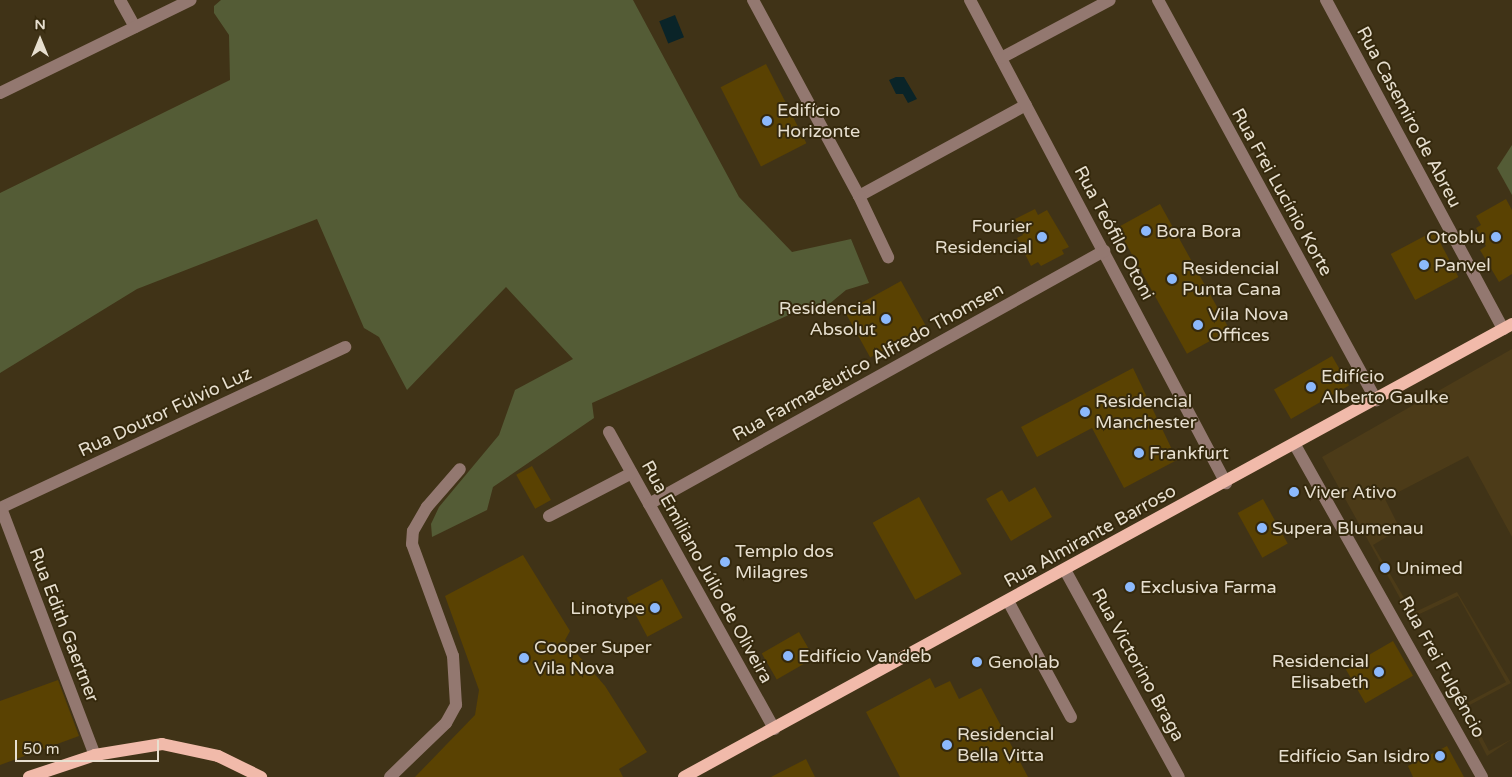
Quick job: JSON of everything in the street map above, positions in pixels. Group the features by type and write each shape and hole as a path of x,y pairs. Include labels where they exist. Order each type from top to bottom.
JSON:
{"main road":[{"name":"Rua Almirante Barroso","path":"684,777 1508,327"},
{"path":"28,777 95,755 146,744 187,747 218,756 261,777"}],"street":[{"path":"120,0 135,27"},
{"path":"2,90 191,0"},
{"path":"752,0 859,196 888,257"},
{"name":"Rua Teófilo Otoni","path":"970,0 1226,482"},
{"path":"1001,58 1110,0"},
{"name":"Rua Frei Lucínio Korte","path":"1158,0 1376,400"},
{"name":"Rua Casemiro de Abreu","path":"1326,0 1508,327"},
{"path":"859,196 1026,105"},
{"name":"Rua Farmacêutico Alfredo Thomsen","path":"649,504 1104,251"},
{"name":"Rua Doutor Fúlvio Luz","path":"0,508 345,347"},
{"name":"Rua Emiliano Júlio de Oliveira","path":"609,432 774,728"},
{"name":"Rua Frei Fulgêncio","path":"1295,445 1482,777"},
{"path":"390,777 446,723 456,705 453,656 412,544 413,531 427,507 460,468"},
{"path":"549,516 632,473"},
{"name":"Rua Edith Gaertner","path":"0,508 95,755"},
{"name":"Rua Victorino Braga","path":"1065,570 1179,777"},
{"path":"1008,601 1071,717"}],"shaded area":[{"name":"Unimed","path":"1512,349 1512,537 1468,456 1385,499 1400,529 1373,545 1413,613 1457,592 1511,683 1466,707 1489,751 1512,739 1487,756 1461,706 1506,682 1458,596 1411,618 1322,457"}],"green space":[{"path":"221,0 633,0 739,197 792,252 851,239 869,283 846,290 822,310 791,314 592,403 594,418 493,487 487,510 432,537 431,524 439,507 499,435 515,390 573,359 506,287 407,390 379,337 364,328 317,219 137,289 0,373 0,193 230,80 229,35 214,13 214,6"},
{"path":"1512,145 1512,195 1497,168"}],"water":[{"path":"675,15 684,37 668,44 659,21"},
{"path":"896,77 904,77 917,99 908,103 903,94 896,94 889,80"}],"building":[{"name":"Edifício Horizonte","path":"766,64 806,143 761,166 721,87"},
{"name":"Otoblu","path":"1506,199 1512,210 1512,274 1499,282 1480,250 1486,246 1476,228 1481,225 1476,216"},
{"path":"1160,204 1230,330 1187,354 1117,228"},
{"name":"Fourier Residencial","path":"1035,209 1038,215 1047,210 1069,247 1062,250 1064,254 1041,266 1038,262 1031,266 1017,238 1023,235 1015,219"},
{"name":"Panvel","path":"1434,231 1458,277 1415,300 1391,254"},
{"name":"Residencial Absolut","path":"901,281 926,326 870,358 845,312"},
{"name":"Edifício Alberto Gaulke","path":"1332,356 1349,385 1291,419 1274,390"},
{"path":"1133,368 1177,460 1124,488 1092,428 1037,457 1021,427"},
{"path":"532,466 551,500 535,509 516,475"},
{"path":"1035,487 1052,517 1011,541 986,499 1002,490 1009,502"},
{"path":"919,497 962,574 915,600 873,523"},
{"name":"Supera Blumenau","path":"1263,499 1288,544 1262,558 1238,513"},
{"name":"Cooper Super Vila Nova","path":"523,555 570,631 565,640 605,686 647,752 619,769 623,777 415,777 475,715 479,690 445,596"},
{"name":"Linotype","path":"662,579 683,618 647,637 627,598"},
{"name":"Edifício Vandeb","path":"799,632 814,658 777,679 762,654"},
{"name":"Residencial Elisabeth","path":"1393,641 1413,676 1365,703 1345,668"},
{"name":"Residencial Bella Vitta","path":"930,678 935,688 950,681 959,699 981,688 1028,777 900,777 866,712"},
{"path":"58,680 79,736 0,765 0,701"},
{"name":"Edifício San Isidro","path":"1447,746 1464,777 1413,777 1408,766"},
{"path":"806,759 815,777 771,777"}],"place":[{"name":"Edifício Horizonte","path":"767,121"},
{"name":"Bora Bora","path":"1146,231"},
{"name":"Fourier Residencial","path":"1042,237"},
{"name":"Otoblu","path":"1496,237"},
{"name":"Panvel","path":"1424,265"},
{"name":"Residencial Punta Cana","path":"1172,279"},
{"name":"Residencial Absolut","path":"886,319"},
{"name":"Vila Nova Offices","path":"1198,325"},
{"name":"Edifício Alberto Gaulke","path":"1311,387"},
{"name":"Residencial Manchester","path":"1085,412"},
{"name":"Frankfurt","path":"1139,453"},
{"name":"Viver Ativo","path":"1294,492"},
{"name":"Supera Blumenau","path":"1262,528"},
{"name":"Templo dos Milagres","path":"725,562"},
{"name":"Unimed","path":"1385,568"},
{"name":"Exclusiva Farma","path":"1130,587"},
{"name":"Linotype","path":"655,608"},
{"name":"Edifício Vandeb","path":"788,656"},
{"name":"Cooper Super Vila Nova","path":"524,658"},
{"name":"Genolab","path":"977,662"},
{"name":"Residencial Elisabeth","path":"1379,672"},
{"name":"Residencial Bella Vitta","path":"947,745"},
{"name":"Edifício San Isidro","path":"1440,756"}]}
